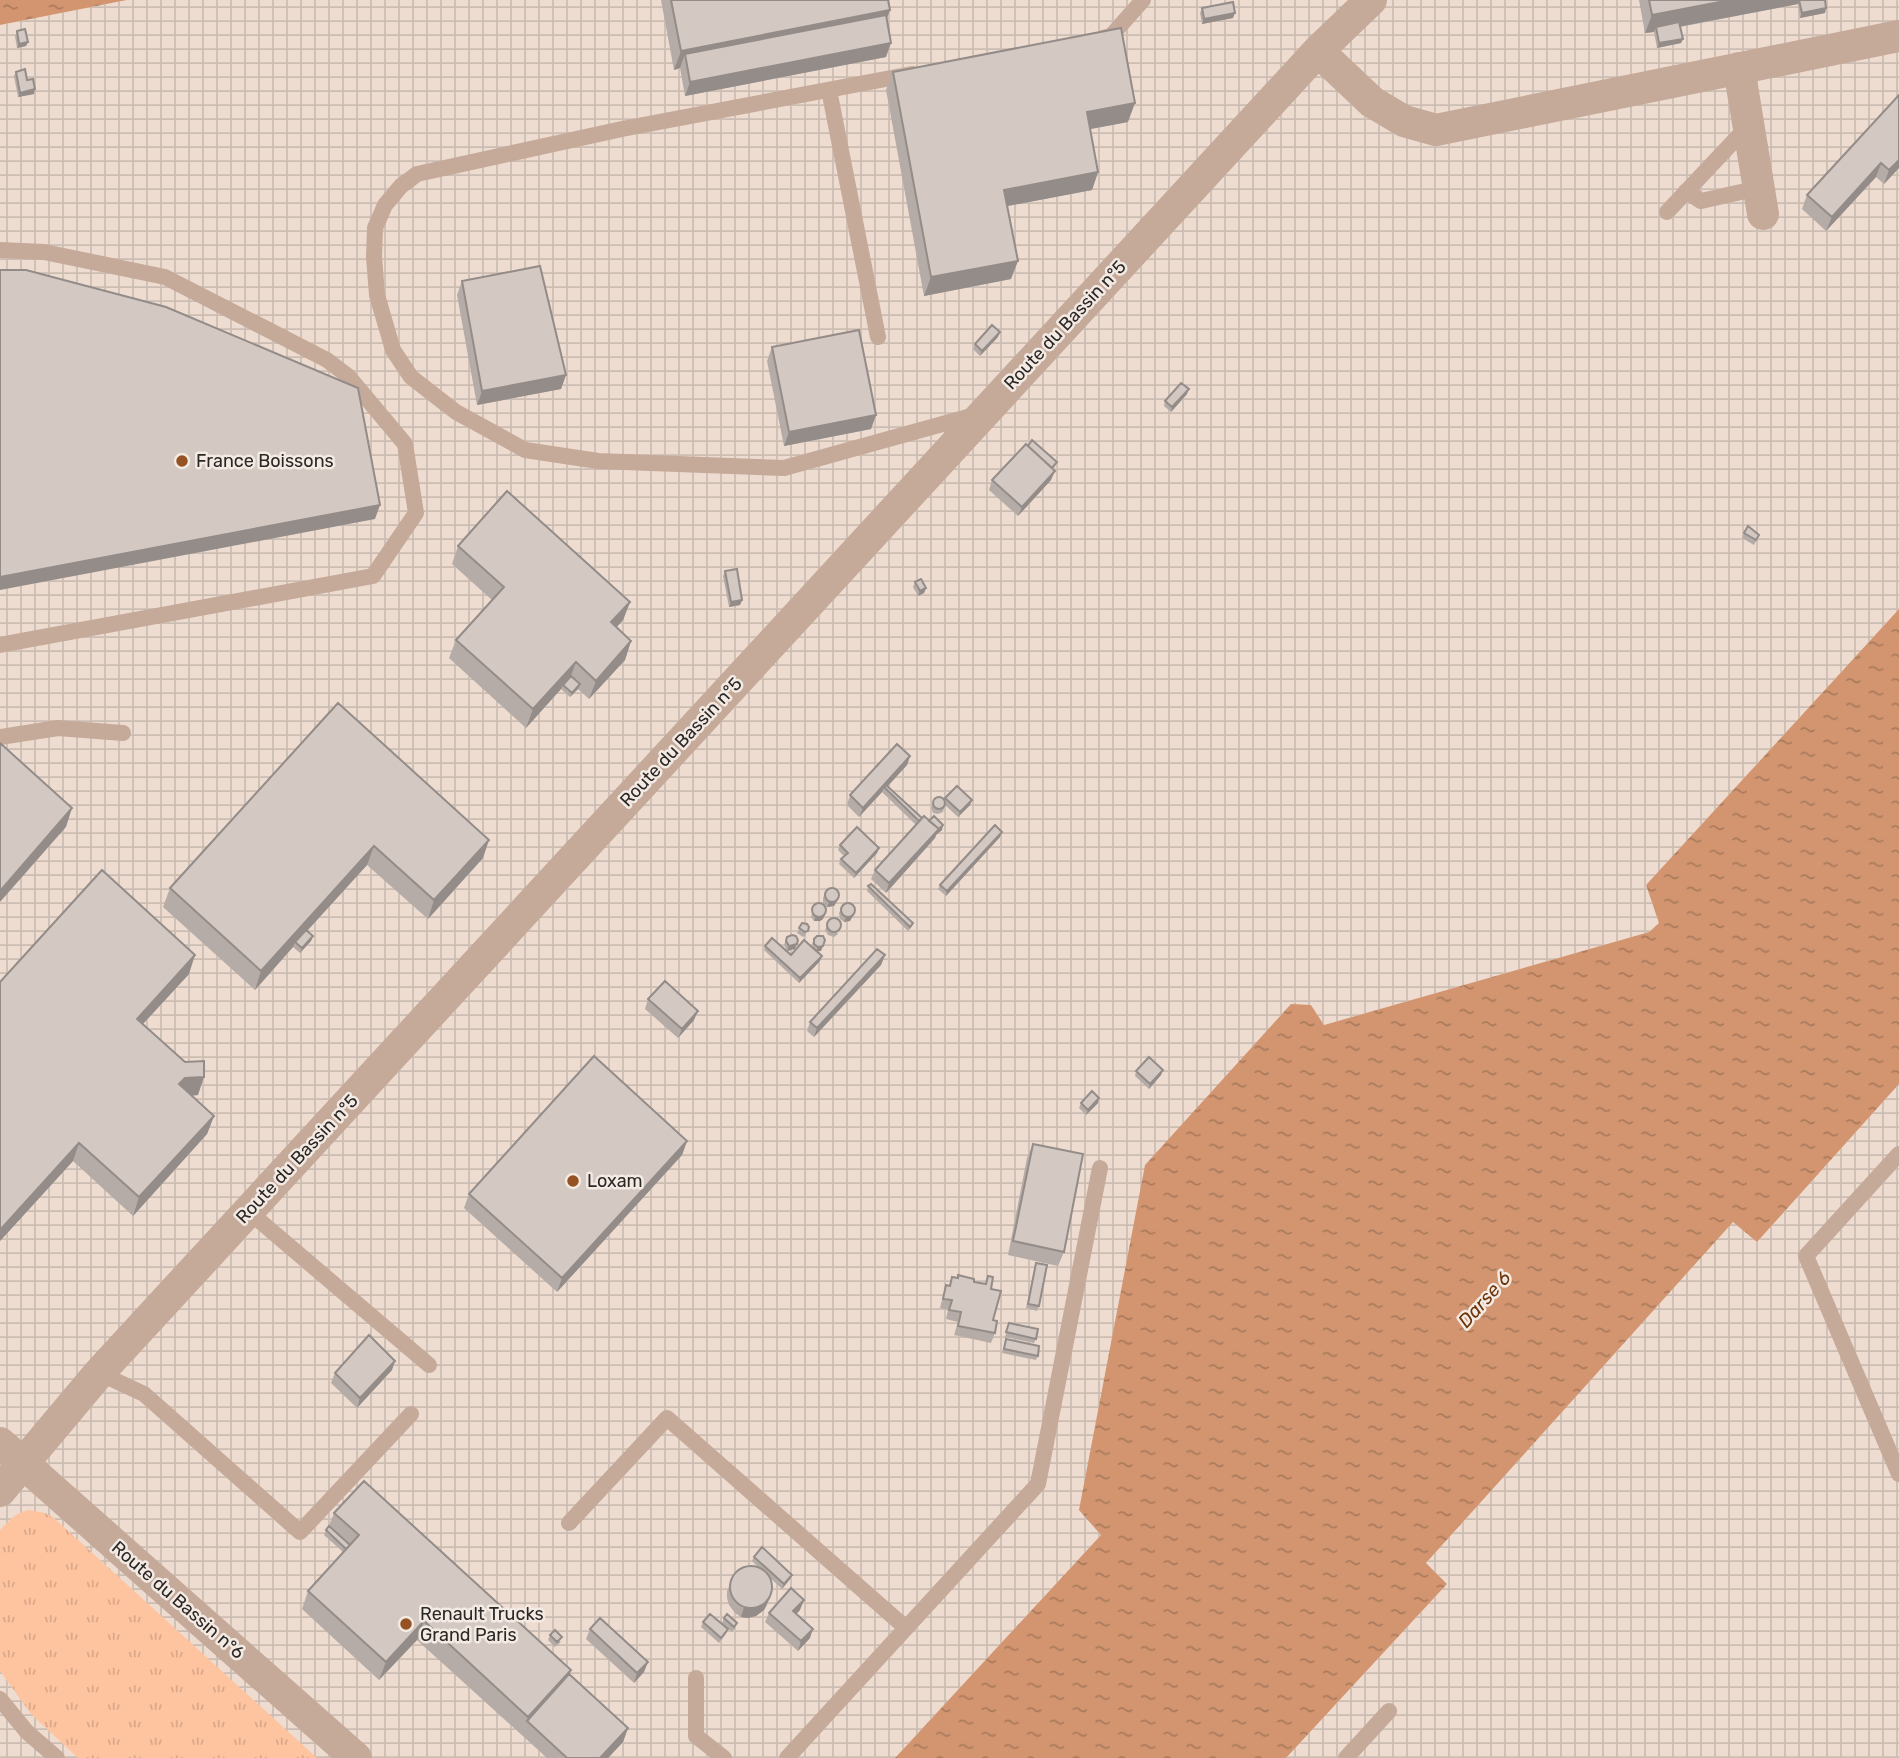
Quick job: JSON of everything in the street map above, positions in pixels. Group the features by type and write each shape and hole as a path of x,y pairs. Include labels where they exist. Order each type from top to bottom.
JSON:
{"street":[{"name":"Route du Bassin n°5","path":"0,1491 99,1373 1318,51 1371,0"},
{"path":"1318,51 1372,102 1404,121 1436,130 1899,36"},
{"path":"1739,68 1763,214"},
{"name":"Route du Bassin n°6","path":"0,1443 356,1758"}],"lane":[{"path":"1084,41 1111,36 1143,0"},
{"path":"923,72 622,129 417,174 401,186 385,205 375,228 377,295 393,350 411,377 456,412 525,450 598,461 784,468 983,413"},
{"path":"829,90 878,337"},
{"path":"1667,212 1749,125"},
{"path":"1686,191 1701,201 1741,192"},
{"path":"0,250 44,252 165,277 327,360 348,376 405,444 416,513 373,576 0,645"},
{"path":"0,737 58,728 123,733"},
{"path":"1899,1154 1806,1256 1899,1474"},
{"path":"787,1758 1038,1484 1100,1168"},
{"path":"248,1211 429,1365"},
{"path":"99,1373 144,1394 300,1532 411,1414"},
{"path":"569,1522 667,1418 906,1628"},
{"path":"696,1678 696,1736 724,1758"},
{"path":"0,1699 27,1732 57,1758"},
{"path":"1346,1758 1389,1711"},
{"path":"27,1732 39,1758"}],"shaded area":[{"path":"127,0 1899,0 1899,609 1646,885 1659,923 1649,932 1324,1025 1311,1005 1101,1535 895,1758 0,1758 0,25"},
{"path":"1899,1084 1899,1758 1286,1758 1447,1584 1426,1563 1733,1221 1757,1242"}],"green space":[{"path":"29,1510 54,1518 317,1758 78,1758 31,1714 0,1671 0,1530 17,1515"}],"water":[{"path":"0,0 127,0 0,25"},
{"name":"Darse 6","path":"1899,609 1899,1084 1757,1242 1733,1222 1426,1563 1447,1584 1286,1758 895,1758 1101,1535 1079,1510 1145,1165 1291,1004 1311,1005 1324,1025 1649,932 1659,923 1646,885"}],"building":[{"path":"671,0 888,0 890,10 681,51"},
{"path":"1649,0 1730,0 1652,15"},
{"path":"1799,0 1825,0 1826,8 1802,13"},
{"path":"1233,2 1235,13 1204,19 1202,8"},
{"path":"886,15 891,43 690,82 685,54"},
{"path":"1679,22 1683,39 1659,43 1656,27"},
{"path":"1121,28 1135,103 1087,112 1098,172 1004,190 1018,261 931,277 893,72"},
{"path":"25,29 28,42 19,44 17,31"},
{"path":"25,69 27,80 33,79 35,89 20,93 16,72"},
{"path":"1899,95 1899,160 1889,170 1881,163 1832,217 1807,195"},
{"path":"540,266 566,375 482,391 462,281"},
{"name":"France Boissons","path":"0,270 26,270 166,307 358,388 380,505 0,577"},
{"path":"992,325 1000,332 982,351 975,344"},
{"path":"859,330 876,415 789,432 772,347"},
{"path":"1181,383 1189,389 1172,407 1165,401"},
{"path":"1032,440 1057,462 1052,468 1028,446"},
{"path":"1026,444 1055,471 1022,507 992,480"},
{"path":"507,491 630,602 611,622 631,641 596,681 576,662 533,709 456,640 504,587 458,546"},
{"path":"1748,526 1759,535 1756,540 1744,533"},
{"path":"737,569 742,600 731,602 725,571"},
{"path":"921,579 926,588 920,591 915,582"},
{"path":"571,676 580,684 572,693 563,685"},
{"path":"338,703 489,840 434,900 374,846 261,971 170,888"},
{"path":"0,743 72,808 0,891"},
{"path":"897,744 910,756 863,808 850,795"},
{"path":"886,785 922,818 919,821 884,787"},
{"path":"957,786 972,800 960,812 945,798"},
{"path":"939,797 945,803 939,809 933,803"},
{"path":"924,816 939,829 889,883 875,870"},
{"path":"934,816 943,825 939,829 929,821"},
{"path":"995,825 1002,832 947,891 940,885"},
{"path":"857,827 879,848 856,873 841,859 848,853 840,845"},
{"path":"102,870 195,955 137,1019 185,1062 204,1061 204,1077 185,1078 179,1084 214,1116 139,1197 79,1143 0,1230 0,982"},
{"path":"871,884 913,923 910,927 868,886"},
{"path":"832,888 837,890 837,900 832,902 827,900 825,895 827,890"},
{"path":"819,903 824,905 824,915 819,917 814,915 812,910 814,905"},
{"path":"848,903 853,905 853,915 848,917 843,915 841,910 843,905"},
{"path":"834,918 839,920 839,930 834,932 829,930 827,925 829,920"},
{"path":"802,923 807,924 808,931 799,928"},
{"path":"306,930 313,936 302,948 295,942"},
{"path":"796,936 797,944 789,946 787,937"},
{"path":"817,936 823,936 823,946 814,944"},
{"path":"772,938 791,955 804,940 822,956 800,978 765,946"},
{"path":"877,949 885,955 817,1028 810,1022"},
{"path":"665,981 698,1011 682,1029 648,999"},
{"name":"Loxam","path":"594,1056 687,1141 562,1278 469,1194"},
{"path":"1149,1057 1163,1070 1150,1084 1136,1071"},
{"path":"1092,1091 1099,1098 1088,1110 1081,1103"},
{"path":"1033,1144 1083,1154 1064,1252 1013,1241"},
{"path":"1036,1263 1047,1265 1039,1306 1028,1304"},
{"path":"958,1275 986,1284 988,1276 993,1277 991,1289 1001,1291 993,1320 997,1321 995,1333 958,1326 961,1312 949,1310 952,1300 943,1299 946,1285 950,1286 952,1277 958,1278"},
{"path":"1009,1323 1038,1329 1036,1339 1006,1332"},
{"path":"369,1335 395,1361 360,1398 335,1373"},
{"path":"1006,1339 1039,1346 1038,1356 1004,1349"},
{"name":"Renault Trucks Grand Paris","path":"364,1481 571,1670 528,1717 424,1621 386,1662 308,1591 359,1535 334,1513"},
{"path":"329,1526 350,1545 346,1549 326,1530"},
{"path":"762,1547 792,1575 784,1584 754,1557"},
{"path":"751,1566 766,1572 772,1587 766,1602 751,1608 736,1602 730,1587 736,1572"},
{"path":"791,1588 804,1600 793,1611 813,1629 801,1641 769,1613"},
{"path":"710,1614 728,1629 721,1638 703,1622"},
{"path":"727,1614 737,1623 734,1627 724,1618"},
{"path":"600,1618 648,1662 637,1673 590,1629"},
{"path":"555,1630 562,1637 557,1642 550,1635"},
{"path":"569,1674 628,1728 600,1758 567,1758 527,1721"}],"place":[{"name":"France Boissons","path":"182,461"},
{"name":"Loxam","path":"573,1181"},
{"name":"Renault Trucks Grand Paris","path":"406,1624"}]}
